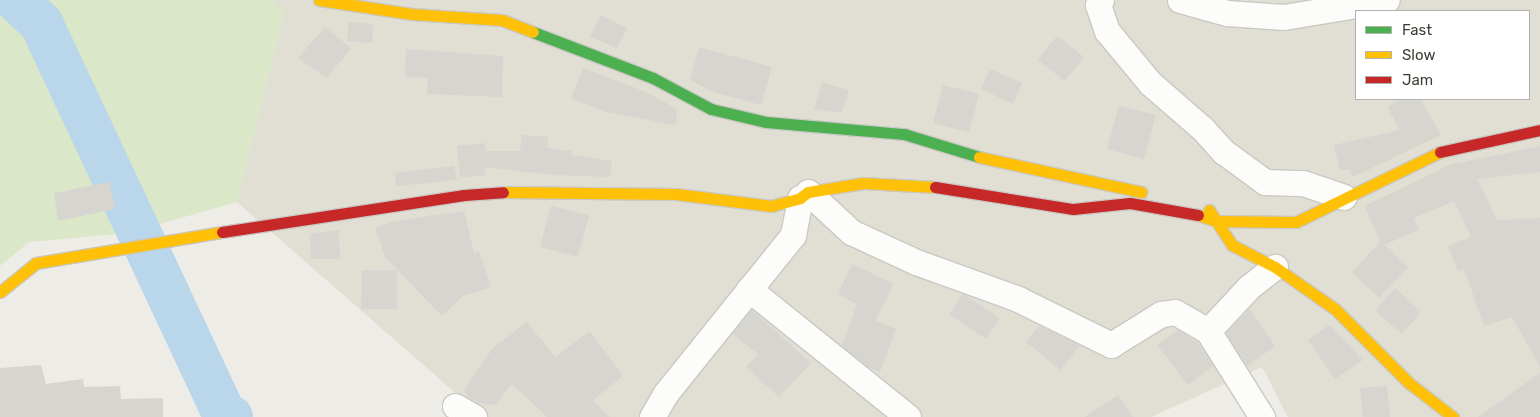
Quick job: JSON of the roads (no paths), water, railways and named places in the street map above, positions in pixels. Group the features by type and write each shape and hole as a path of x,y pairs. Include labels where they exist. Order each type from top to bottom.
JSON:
{"street":[{"path":"319,0 412,14 502,20 653,78 711,109 766,122 904,134 981,158 1122,190 1150,193"},
{"path":"1101,0 1098,5 1107,30 1150,84 1203,129 1224,152 1265,182 1304,183 1344,196"},
{"path":"1180,0 1227,13 1284,17 1387,0"},
{"path":"0,292 36,263 127,246 464,195 533,190 676,194 771,206 804,195 862,183 942,187 1073,208 1130,203 1180,210 1217,221 1296,222 1344,196 1444,150 1540,130"},
{"path":"652,417 666,393 793,235 804,195"},
{"path":"804,195 851,232 916,262 1018,299 1111,345 1161,314 1175,312 1208,331 1262,417"},
{"path":"1193,200 1213,212 1232,245 1274,267 1335,309 1408,383 1453,417"},
{"path":"1208,331 1249,288 1274,267"},
{"path":"749,290 908,417"}],"waterway":[{"path":"16,0 41,23 224,413 231,417"}]}
